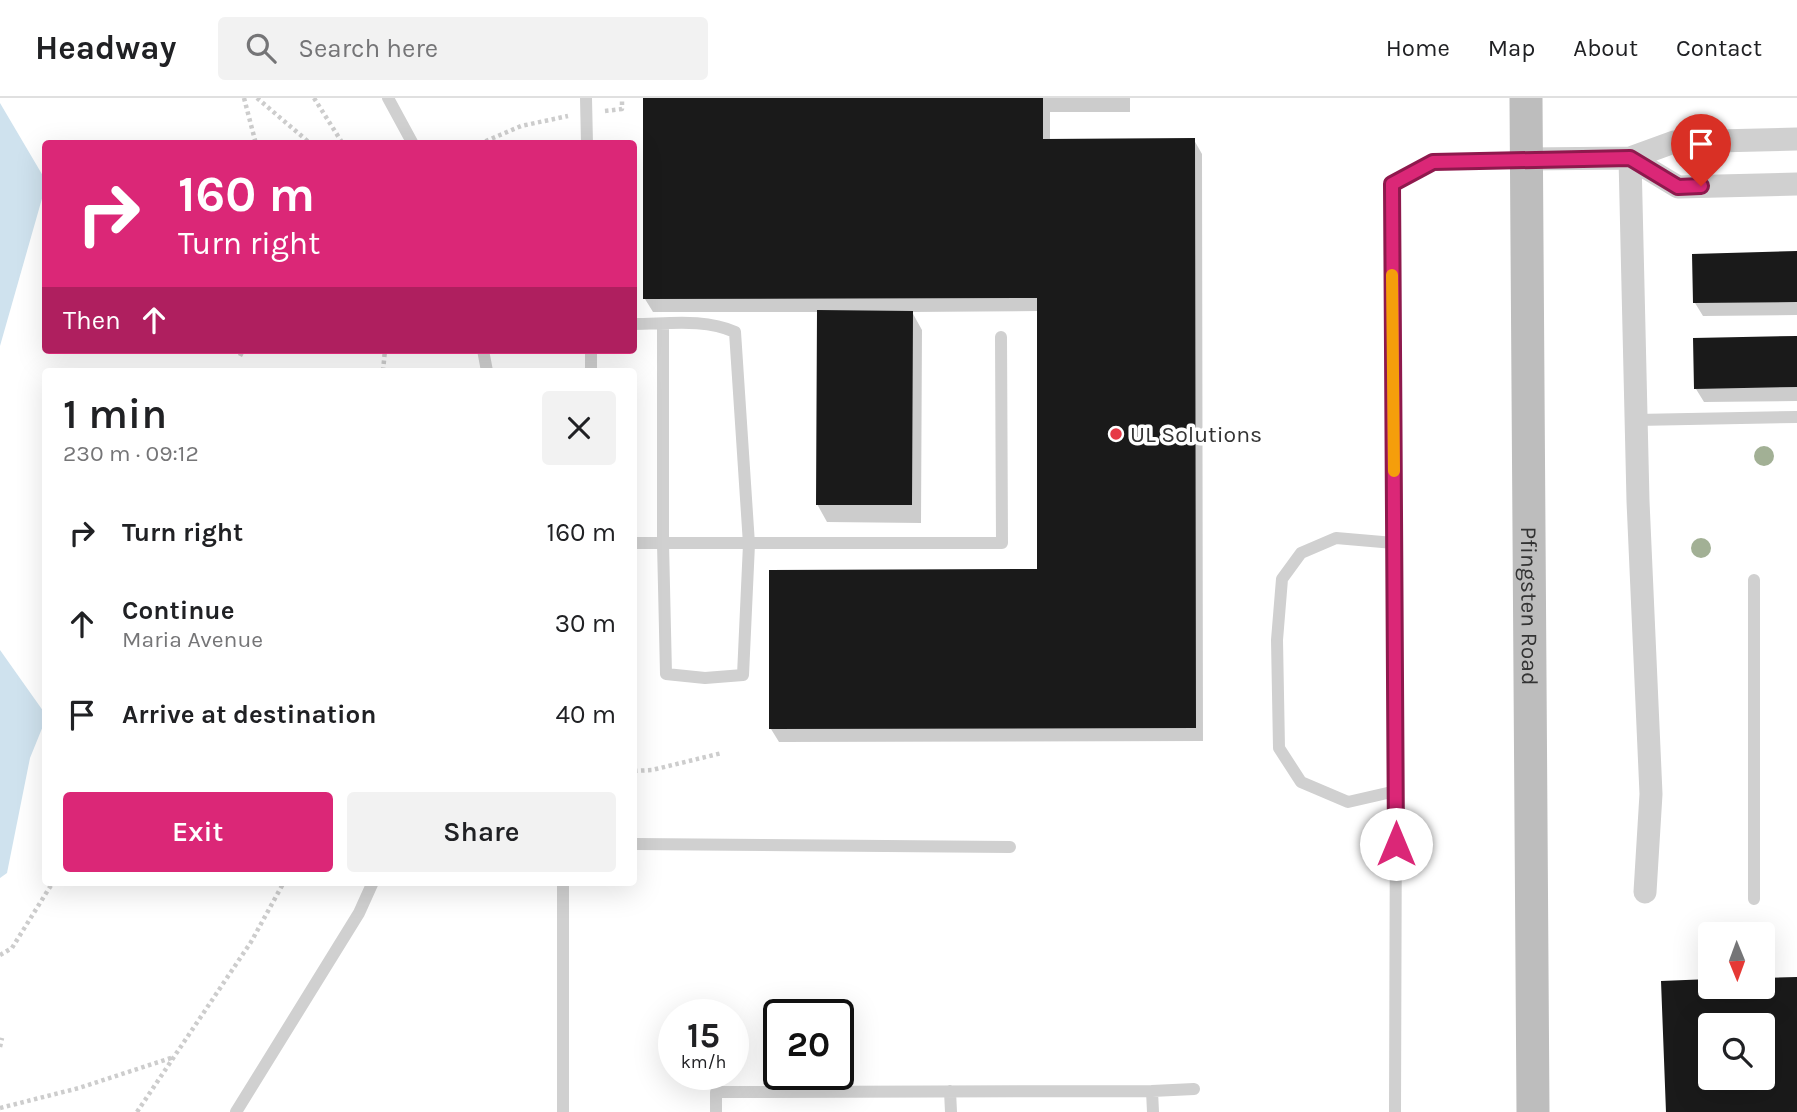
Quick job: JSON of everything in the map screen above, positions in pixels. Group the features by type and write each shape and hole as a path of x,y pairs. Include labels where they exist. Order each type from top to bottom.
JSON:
{"main road":[{"name":"Pfingsten Road","path":"1525,98 1533,1112"}],"street":[{"path":"1526,159 1630,158 1674,142 1797,139"},
{"path":"1630,158 1678,187 1797,184"},
{"path":"1630,158 1636,420 1651,794 1644,892"}],"lane":[{"path":"388,98 411,140"},
{"path":"586,98 587,140"},
{"path":"1395,1112 1392,184 1433,162 1526,159"},
{"path":"637,324 663,324 716,324 735,332 749,544 743,675 705,678 666,674 663,324"},
{"path":"637,544 1002,543 1001,337"},
{"path":"1636,420 1797,417"},
{"path":"1394,543 1336,538 1301,553 1282,579 1277,640 1279,748 1301,782 1349,802 1396,791"},
{"path":"1754,580 1754,899"},
{"path":"637,844 1010,848"},
{"path":"236,1112 359,913 371,886"},
{"path":"563,1112 564,886"},
{"path":"716,1112 716,1092 1194,1089"},
{"path":"950,1091 951,1112"},
{"path":"1152,1091 1153,1112"}],"path":[{"path":"244,98 255,140"},
{"path":"257,98 306,140"},
{"path":"314,98 340,140"},
{"path":"488,140 521,126 587,112 622,110 622,98"},
{"path":"637,771 652,770 722,753"},
{"path":"0,955 12,948 51,886"},
{"path":"137,1112 251,942 282,886"},
{"path":"0,1047 2,1038"},
{"path":"0,1108 79,1088 174,1057"}],"water":[{"path":"0,103 42,174 42,199 0,346"},
{"path":"0,650 42,709 42,728 30,758 7,873 0,878"}],"building":[{"name":"UL Solutions","path":"643,98 1043,98 1043,139 1195,138 1196,728 769,729 769,570 1037,569 1037,298 643,299"},
{"path":"1797,251 1797,302 1693,303 1692,254"},
{"path":"817,310 913,311 912,505 816,505"},
{"path":"1797,336 1797,387 1694,389 1693,338"},
{"path":"1797,977 1797,1112 1666,1112 1661,981 1698,979 1698,999 1775,999 1775,978"}],"slow traffic":[{"path":"1392,275 1394,471"}],"place":[{"name":"UL Solutions","path":"1116,434"}],"route":[{"path":"1396,844 1392,184 1433,162 1630,158 1678,187 1701,186"}]}
